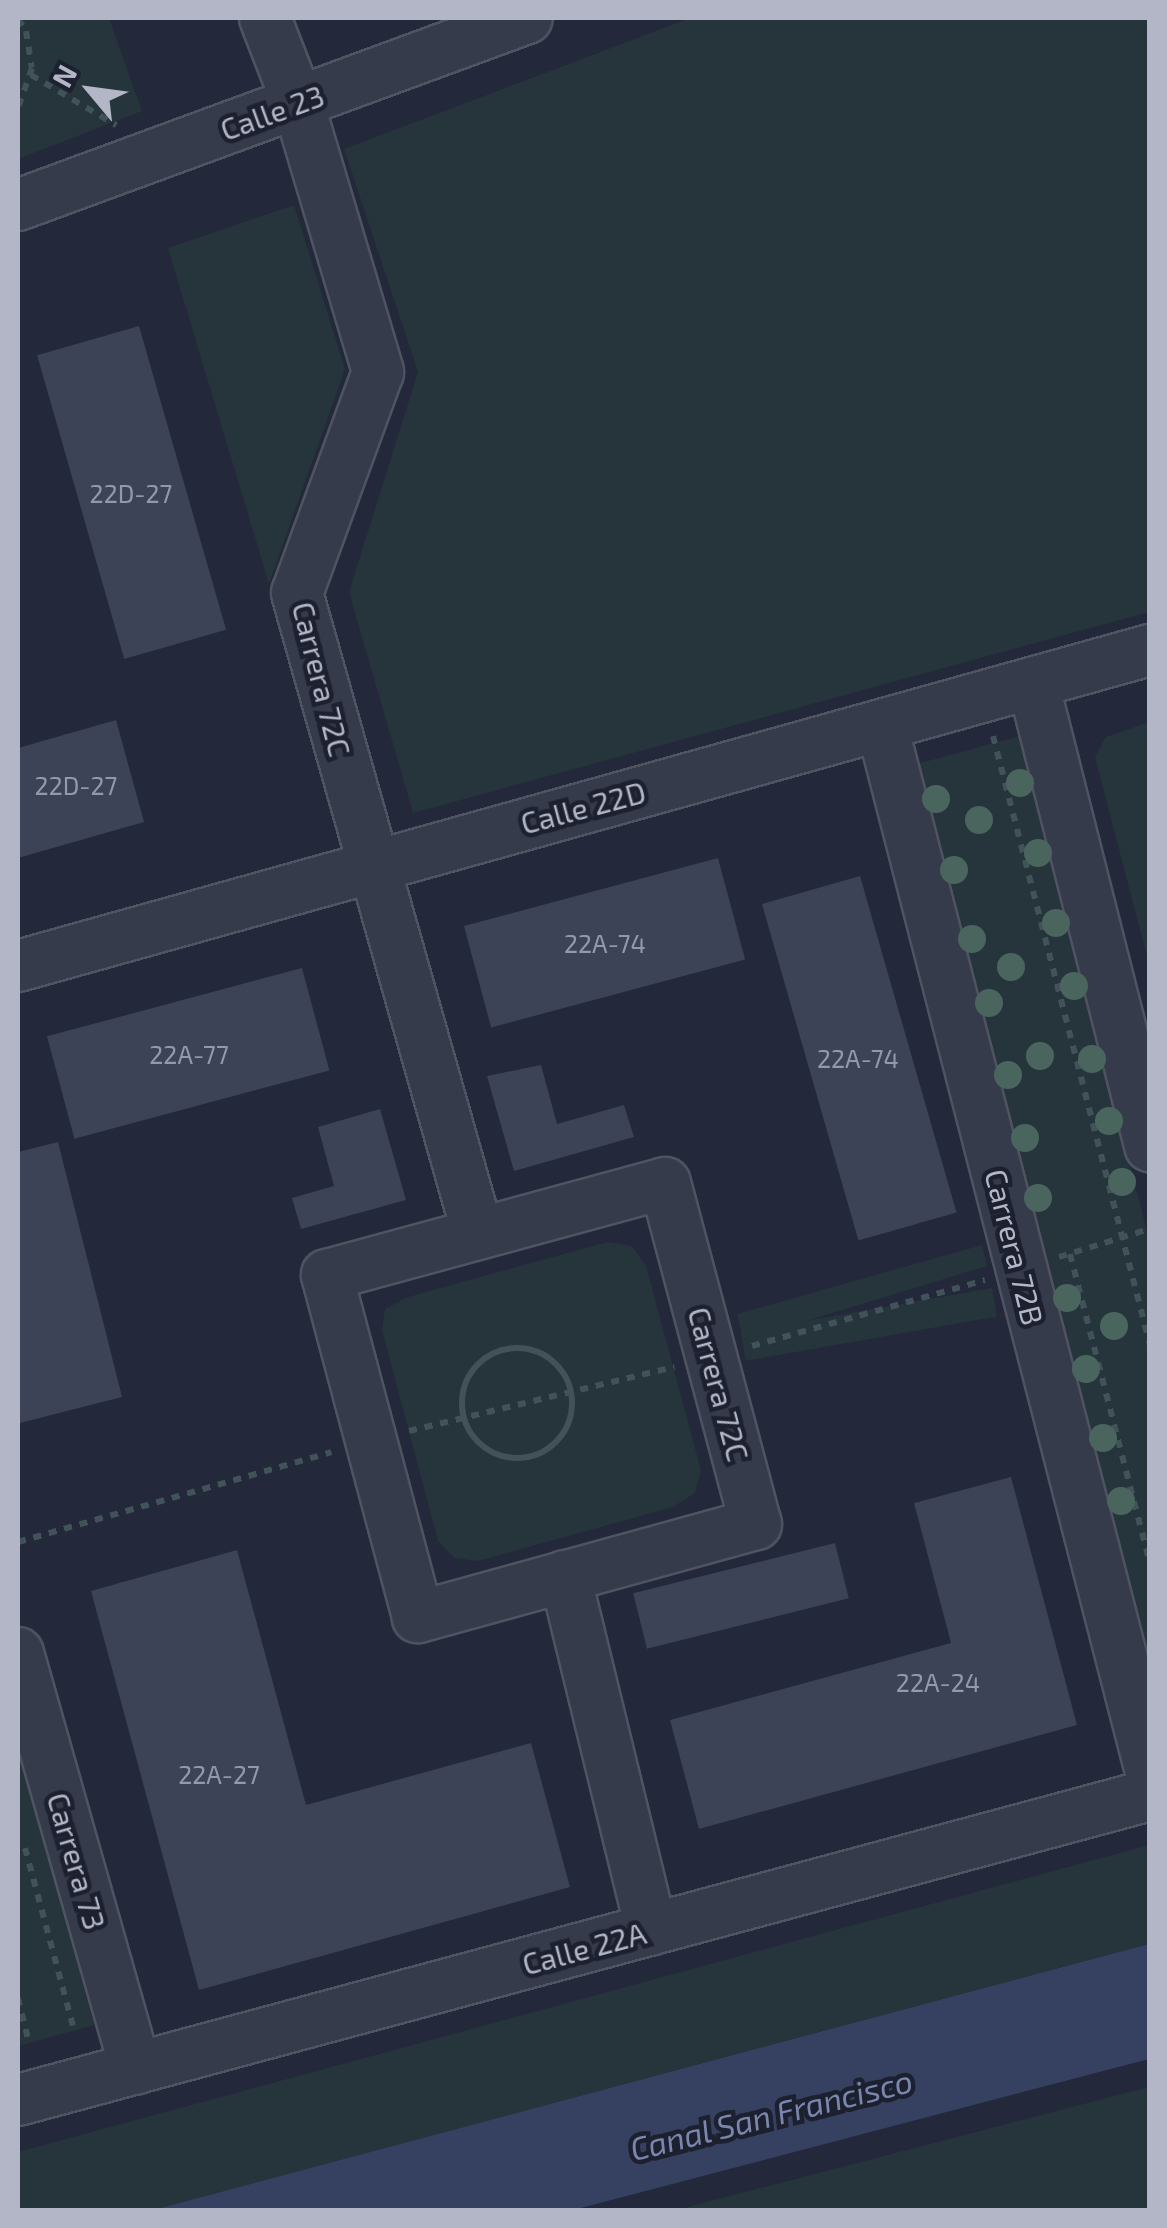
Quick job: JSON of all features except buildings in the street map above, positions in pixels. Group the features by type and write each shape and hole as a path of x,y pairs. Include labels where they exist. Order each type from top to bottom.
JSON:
{"street":[{"name":"Carrera 72C","path":"266,18 298,103 378,372 297,593 478,1234"},
{"name":"Calle 23","path":"18,205 527,18"},
{"name":"Calle 22D","path":"18,966 1150,650"},
{"path":"1033,683 1150,1146"},
{"name":"Carrera 72B","path":"882,726 1150,1768"},
{"name":"Carrera 72C","path":"665,1183 756,1524 418,1616 327,1275 478,1234 665,1183"},
{"path":"565,1576 651,1930"},
{"name":"Carrera 73","path":"18,1654 136,2069"},
{"name":"Calle 22A","path":"18,2100 1150,1795"}],"path":[{"path":"18,19 26,30 30,75 18,108"},
{"path":"30,75 123,128"},
{"path":"993,736 1150,1344"},
{"path":"745,1348 1020,1270 1148,1229"},
{"path":"1070,1254 1150,1564"},
{"path":"532,1350 548,1358 562,1370 571,1392 569,1422 560,1438 528,1458 492,1453 477,1442 464,1418 463,1391 469,1374 497,1351 532,1350"},
{"path":"400,1433 679,1366"},
{"path":"18,1542 332,1451"},
{"path":"23,1840 74,2030"},
{"path":"18,1998 29,2043"}],"shaded area":[{"path":"18,18 109,18 142,111 18,159"},
{"path":"690,18 1149,18 1149,612 413,813 349,592 418,372 344,149"},
{"path":"294,205 345,369 269,584 168,248"},
{"path":"1149,722 1149,964 1095,757 1106,737"},
{"path":"1020,736 1149,1239 1149,1666 913,765"},
{"path":"607,1242 632,1246 646,1266 701,1470 695,1493 673,1507 478,1561 454,1558 438,1541 382,1330 385,1309 408,1297"},
{"path":"982,1245 987,1266 743,1340 737,1314"},
{"path":"992,1288 997,1317 746,1361 741,1332"},
{"path":"18,1743 94,2025 18,2046"},
{"path":"1149,1845 1149,1944 153,2210 18,2210 18,2152"},
{"path":"1149,2087 1149,2210 676,2210"}],"water":[{"name":"Canal San Francisco","path":"1149,1944 1149,2059 573,2210 153,2210"}]}
